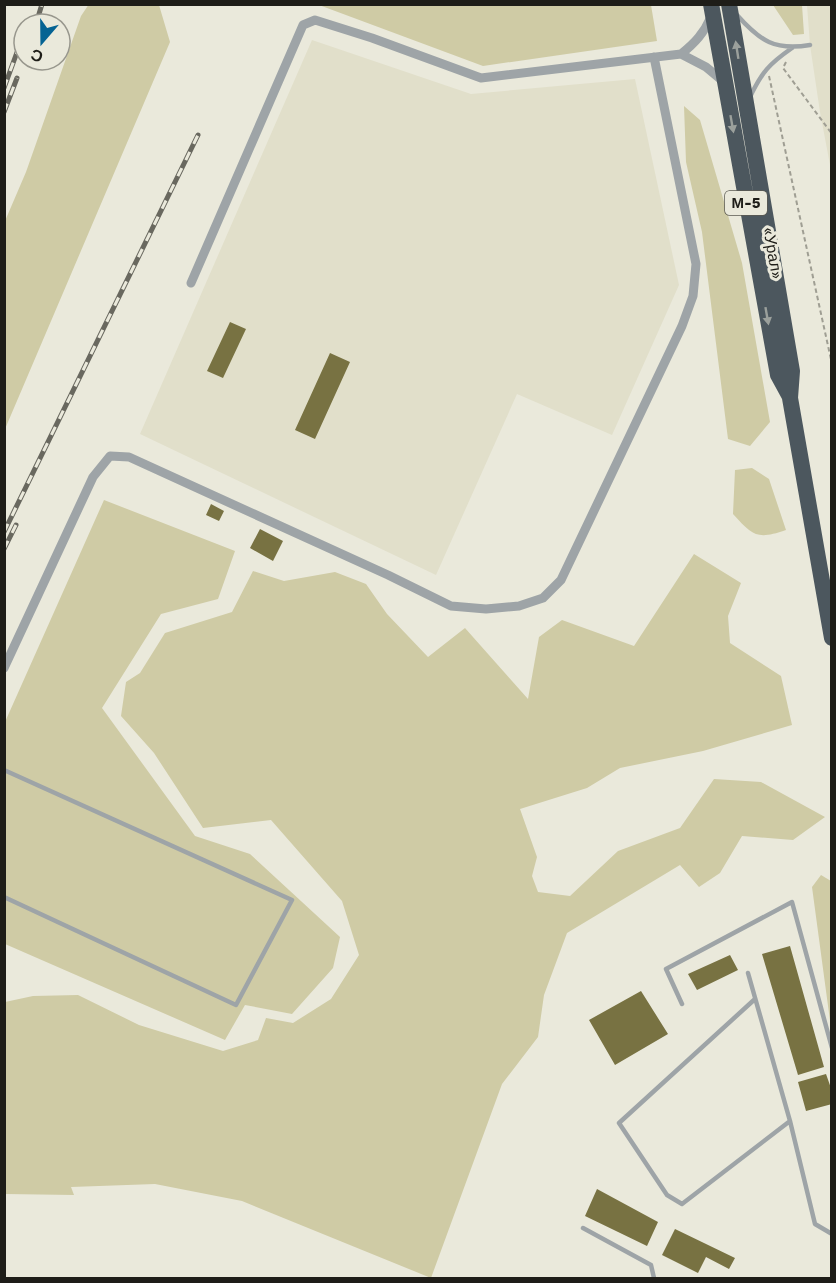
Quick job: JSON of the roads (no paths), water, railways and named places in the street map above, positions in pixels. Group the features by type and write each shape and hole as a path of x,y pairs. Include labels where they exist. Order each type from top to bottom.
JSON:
{"highway":[{"name":"«Урал»","path":"729,5 792,371 790,398 831,638"},
{"name":"«Урал»","path":"711,9 778,375 790,398"}],"street":[{"path":"191,283 303,25 315,20 372,38 481,78 681,54 693,45 705,30 711,9"},
{"path":"681,54 706,67 724,82"},
{"path":"4,668 93,477 110,456 129,457 451,606 486,609 519,606 543,598 561,580 682,326 693,296 696,264 654,57"}],"lane":[{"path":"729,5 752,31 772,45 792,48 810,45"},
{"path":"746,105 756,84 771,62 792,48"},
{"path":"4,770 292,900 236,1005 4,897"},
{"path":"682,1004 666,969 792,902 831,1048"},
{"path":"748,973 790,1121 815,1224 831,1234"},
{"path":"755,999 619,1123 667,1195 682,1204 790,1121"},
{"path":"583,1228 651,1265 654,1278"}],"railway":[{"path":"40,12 42,4"},
{"path":"4,88 12,66"},
{"path":"4,112 17,78"},
{"path":"4,532 198,135"},
{"path":"4,549 16,525"}]}
